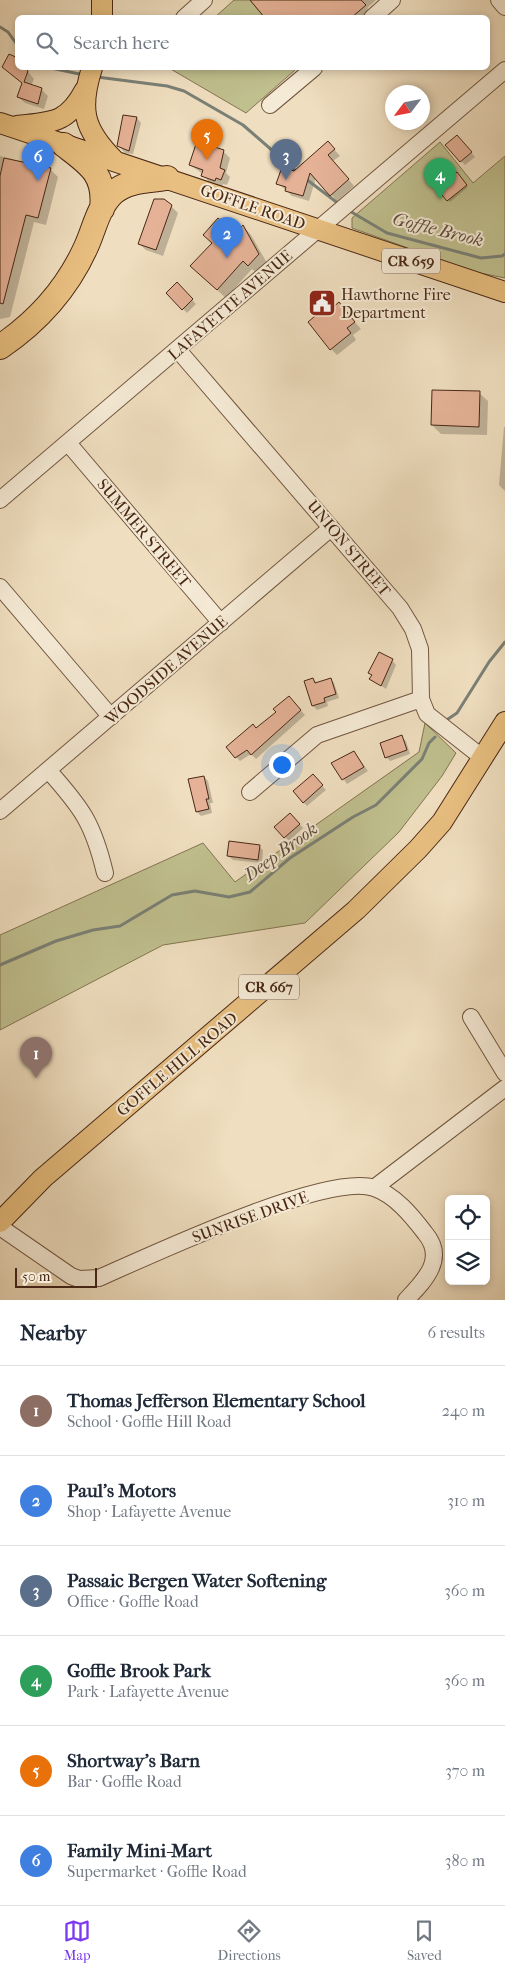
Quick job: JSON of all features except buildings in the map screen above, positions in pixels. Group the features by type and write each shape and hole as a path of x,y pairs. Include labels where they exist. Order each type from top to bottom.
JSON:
{"highway":[{"path":"64,146 89,164 97,174 103,196 102,209"},
{"path":"0,347 41,313 65,284 85,248 102,209 113,193 121,187 142,181 167,178"}],"main road":[{"path":"102,0 102,15"},
{"path":"5,125 51,122 66,116 78,102 89,77"},
{"path":"89,77 84,102 89,128 95,140 114,160"},
{"name":"GOFFLE ROAD","path":"5,125 505,292"},
{"name":"GOFFLE HILL ROAD","path":"0,1222 43,1178 356,910 418,849 442,822 505,722"}],"street":[{"path":"187,15 204,0"},
{"path":"375,15 392,0"},
{"path":"499,0 505,7"},
{"path":"270,105 312,70"},
{"name":"LAFAYETTE AVENUE","path":"0,500 505,70"},
{"name":"UNION STREET","path":"178,350 400,608 413,629 420,649 421,699 427,714 434,722 482,758"},
{"name":"SUMMER STREET","path":"68,443 221,623"},
{"name":"WOODSIDE AVENUE","path":"0,811 331,528"},
{"path":"0,587 111,717"},
{"path":"250,792 317,735 421,699"},
{"path":"48,770 88,819 98,844 105,873"},
{"path":"470,1017 505,1073"},
{"path":"374,1188 505,1088"},
{"name":"SUNRISE DRIVE","path":"0,1227 71,1276 89,1280 99,1278 225,1222 351,1185 374,1188 403,1208 427,1235 434,1251 431,1271 406,1300"}],"shaded area":[{"path":"234,0 250,0 262,15 217,15"},
{"path":"172,70 295,70 246,113"},
{"path":"440,142 473,183 505,156 505,278 475,272 352,228 352,218"},
{"path":"425,723 456,753 442,776 399,832 305,923 163,945 0,1030 0,935 203,843 235,882 419,752"}],"waterway":[{"name":"Goffle Brook","path":"0,27 8,32 15,42"},
{"name":"Goffle Brook","path":"60,70 84,75"},
{"name":"Goffle Brook","path":"97,77 167,86 184,91 243,125 297,172"},
{"name":"Goffle Brook","path":"306,179 339,204"},
{"name":"Goffle Brook","path":"348,210 387,233 481,258 505,254"},
{"name":"Deep Brook","path":"448,719 457,713 489,662 505,642"},
{"name":"Deep Brook","path":"0,965 56,941 93,930 120,926 172,895 195,891 229,897 250,892 290,858 353,817 376,805 422,759 429,743 435,737"}],"place":[{"name":"Shortway's Barn","path":"207,160"},
{"name":"Passaic Bergen Water Softening","path":"286,180"},
{"name":"Family Mini-Mart","path":"38,181"},
{"name":"Goffle Brook Park","path":"440,199"},
{"name":"Paul’s Motors","path":"227,258"},
{"name":"Hawthorne Fire Department","path":"322,303"},
{"name":"Thomas Jefferson Elementary School","path":"36,1078"}]}
